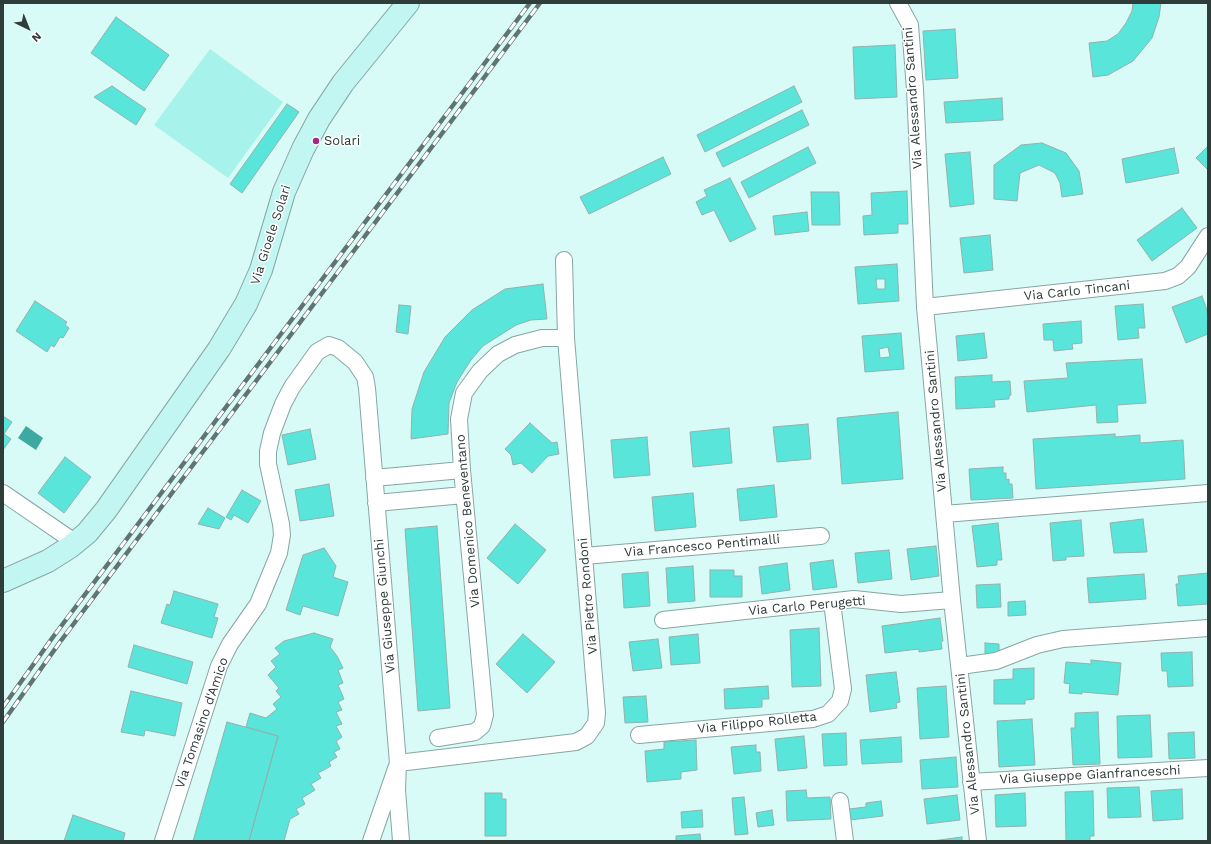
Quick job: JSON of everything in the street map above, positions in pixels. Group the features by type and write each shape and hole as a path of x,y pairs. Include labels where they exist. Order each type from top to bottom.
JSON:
{"street":[{"name":"Via Gioele Solari","path":"3,581 48,561 76,543 101,517 238,318 257,281 284,192 310,134 340,87 408,3"},
{"name":"Via Alessandro Santini","path":"898,3 910,25 915,89 925,307 952,600 978,841"},
{"name":"Via Carlo Tincani","path":"925,307 1165,281 1178,276 1188,267 1208,236"},
{"name":"Via Pietro Rondoni","path":"398,763 572,743 580,741 594,728 597,712 566,338 564,260"},
{"name":"Via Domenico Beneventano","path":"438,738 475,732 482,726 485,718 462,470 459,419 464,393 480,371 498,354 515,345 542,338 566,338"},
{"name":"Via Tomasino d'Amico","path":"163,841 219,666 230,644 258,604 280,554 282,535 281,524 268,457 272,433 280,411 298,379 317,352 325,346 332,345 338,348 355,362 361,371"},
{"name":"Via Giuseppe Giunchi","path":"361,371 367,388 398,763 397,790 401,841"},
{"path":"374,478 462,470"},
{"path":"3,493 76,543"},
{"path":"944,514 1208,493"},
{"path":"376,503 464,495"},
{"name":"Via Francesco Pentimalli","path":"584,556 821,536"},
{"name":"Via Carlo Perugetti","path":"663,620 861,599 901,604 952,600"},
{"name":"Via Filippo Rolletta","path":"639,735 813,719 828,714 840,701 843,689 832,602"},
{"path":"960,666 996,661 1037,645 1063,639 1208,628"},
{"path":"371,841 398,763"},
{"name":"Via Giuseppe Gianfranceschi","path":"971,782 1208,768"},
{"path":"840,801 845,841"}],"shaded area":[{"path":"210,49 283,102 228,178 154,125"},
{"path":"26,426 43,438 36,450 18,438"}],"building":[{"path":"1133,3 1161,3 1159,17 1152,38 1133,61 1108,75 1093,77 1089,43 1107,41 1118,34 1132,11"},
{"path":"116,17 169,55 144,91 91,53"},
{"path":"955,29 958,78 926,80 923,31"},
{"path":"895,45 897,97 855,99 853,47"},
{"path":"112,86 146,109 136,125 94,97"},
{"path":"794,86 802,102 705,152 697,135"},
{"path":"1002,98 1003,120 946,123 944,102"},
{"path":"287,104 299,112 242,193 230,184"},
{"path":"802,110 809,125 723,167 716,153"},
{"path":"1042,143 1066,153 1079,171 1083,194 1062,197 1060,183 1055,173 1039,165 1020,173 1017,201 994,199 994,165 1021,145"},
{"path":"1208,146 1208,170 1196,158"},
{"path":"808,147 816,163 749,198 741,182"},
{"path":"1174,148 1179,173 1126,183 1122,159"},
{"path":"970,152 974,204 950,207 945,154"},
{"path":"663,157 671,174 589,214 580,197"},
{"path":"730,178 756,229 730,242 714,210 702,215 696,202 707,196 704,190"},
{"path":"907,191 908,224 898,224 898,233 864,235 863,216 872,215 871,193"},
{"path":"811,192 839,192 840,225 812,225"},
{"path":"1182,208 1197,228 1152,261 1137,240"},
{"path":"807,212 809,231 775,235 773,216"},
{"path":"990,235 993,270 964,273 960,238"},
{"path":"897,264 899,301 858,304 855,267","holes":["876,279 885,279 885,289 877,289"]},
{"path":"543,284 547,319 531,320 516,325 483,346 471,360 457,382 449,403 448,434 411,439 412,409 424,372 445,337 472,310 505,289"},
{"path":"1202,296 1208,313 1208,334 1186,343 1172,307"},
{"path":"35,301 67,322 65,325 69,328 63,338 60,337 54,347 51,345 47,352 16,331"},
{"path":"1143,304 1145,328 1138,328 1139,338 1118,340 1115,306"},
{"path":"399,305 411,306 408,334 396,332"},
{"path":"1081,321 1082,343 1072,344 1073,349 1054,351 1053,340 1044,340 1043,324"},
{"path":"901,333 904,369 865,372 862,336","holes":["888,347 890,357 880,358 879,349"]},
{"path":"984,333 987,358 958,361 956,336"},
{"path":"1142,359 1146,403 1117,405 1118,422 1097,423 1096,405 1027,412 1024,381 1068,378 1066,363"},
{"path":"992,375 992,382 1010,381 1011,395 1009,396 1009,399 994,400 995,407 956,409 955,377"},
{"path":"898,412 903,479 842,484 837,418"},
{"path":"3,416 12,422 4,434 11,439 3,450"},
{"path":"530,423 552,443 557,442 559,454 548,456 532,473 521,463 513,465 511,455 505,449"},
{"path":"808,424 811,459 777,462 773,427"},
{"path":"729,428 732,463 693,467 690,432"},
{"path":"310,429 316,459 288,465 282,435"},
{"path":"1115,434 1115,437 1140,435 1140,443 1183,440 1185,479 1036,489 1033,439"},
{"path":"647,437 650,475 614,478 611,440"},
{"path":"65,457 91,477 64,513 38,493"},
{"path":"1003,467 1003,473 1006,473 1006,480 1009,479 1009,484 1012,484 1013,498 971,500 969,469"},
{"path":"329,484 334,516 300,521 295,490"},
{"path":"774,485 777,517 740,521 737,489"},
{"path":"242,490 261,501 248,523 234,515 231,520 226,517"},
{"path":"693,493 696,527 655,531 652,497"},
{"path":"208,508 225,518 219,529 198,524"},
{"path":"1143,519 1147,552 1114,553 1110,523"},
{"path":"1081,520 1084,556 1066,557 1066,560 1053,561 1050,523"},
{"path":"998,523 1002,560 997,560 997,565 977,567 972,526"},
{"path":"515,524 546,550 518,584 487,558"},
{"path":"437,526 450,708 418,711 405,529"},
{"path":"936,546 939,576 911,580 907,549"},
{"path":"324,548 336,566 333,577 348,582 338,616 303,606 300,615 286,610 303,555"},
{"path":"889,550 892,579 858,583 855,553"},
{"path":"833,560 837,587 813,590 810,563"},
{"path":"787,563 790,590 762,594 759,567"},
{"path":"693,566 695,601 668,603 666,568"},
{"path":"710,570 734,570 734,576 742,576 742,597 710,597"},
{"path":"648,572 650,606 624,608 622,574"},
{"path":"1208,573 1208,604 1178,606 1176,584 1179,584 1178,576"},
{"path":"1144,574 1146,599 1089,603 1087,578"},
{"path":"1000,584 1001,607 977,608 976,585"},
{"path":"174,591 218,604 214,617 218,618 212,638 161,623 167,604 170,605"},
{"path":"1025,601 1026,615 1008,616 1008,602"},
{"path":"940,618 943,641 941,642 942,649 919,652 919,649 885,653 882,626"},
{"path":"819,628 821,686 792,687 790,630"},
{"path":"314,633 333,639 330,647 337,656 343,668 338,670 343,683 338,685 344,699 338,702 342,710 336,712 342,724 336,726 342,737 336,741 340,749 334,752 337,757 329,762 331,766 318,773 321,778 311,784 315,790 302,798 305,804 296,809 299,814 290,819 284,841 249,841 278,736 246,727 250,713 266,718 277,709 273,704 281,697 276,691 279,688 268,675 276,667 271,661 280,654 275,648 284,641"},
{"path":"523,634 555,662 527,693 496,664"},
{"path":"698,634 700,663 671,665 669,637"},
{"path":"658,639 662,668 633,671 629,642"},
{"path":"985,643 999,644 999,657 985,657"},
{"path":"134,645 193,662 187,684 128,667"},
{"path":"1192,652 1193,686 1168,687 1167,671 1162,671 1161,653"},
{"path":"1091,660 1121,663 1118,695 1082,692 1082,694 1069,693 1070,684 1064,683 1066,662 1091,664"},
{"path":"1034,668 1034,699 1025,700 1025,704 994,704 994,680 1013,679 1013,669"},
{"path":"896,672 900,702 896,703 897,708 870,712 866,675"},
{"path":"768,686 769,699 762,699 762,707 725,709 724,689"},
{"path":"946,686 949,737 920,739 917,688"},
{"path":"131,691 182,703 175,736 145,730 144,736 121,732"},
{"path":"646,696 648,722 625,723 623,697"},
{"path":"1098,712 1100,764 1073,765 1071,728 1075,728 1075,713"},
{"path":"1150,715 1152,757 1118,758 1117,716"},
{"path":"1032,719 1035,765 999,767 997,721"},
{"path":"227,722 278,736 249,841 193,841"},
{"path":"1194,732 1195,758 1169,759 1168,733"},
{"path":"846,733 847,765 824,766 822,734"},
{"path":"804,736 807,768 778,771 775,739"},
{"path":"901,737 902,762 862,764 860,740"},
{"path":"696,740 697,770 681,772 681,779 647,782 645,751 664,749 664,742"},
{"path":"756,745 756,752 760,752 761,771 734,774 731,747"},
{"path":"956,757 958,787 922,789 920,760"},
{"path":"1139,787 1141,817 1108,818 1107,788"},
{"path":"1182,789 1183,819 1153,821 1151,791"},
{"path":"806,790 807,798 830,797 831,819 787,821 786,791"},
{"path":"1093,791 1094,836 1090,836 1090,841 1066,841 1065,792"},
{"path":"485,793 502,793 502,799 506,799 506,836 485,836"},
{"path":"1025,793 1026,826 996,827 995,795"},
{"path":"957,795 960,820 927,824 924,799"},
{"path":"744,797 748,834 735,835 732,798"},
{"path":"881,801 883,816 850,820 849,809 866,807 866,803"},
{"path":"702,810 703,827 682,828 681,812"},
{"path":"772,810 774,825 758,827 756,813"},
{"path":"73,815 125,833 123,841 64,841"},
{"path":"700,834 701,841 676,841 676,836"},
{"path":"962,837 962,841 932,841"}],"railway":[{"path":"3,707 53,637 530,3"},
{"path":"3,722 60,642 540,3"}],"place":[{"name":"Solari","path":"316,141"}]}
